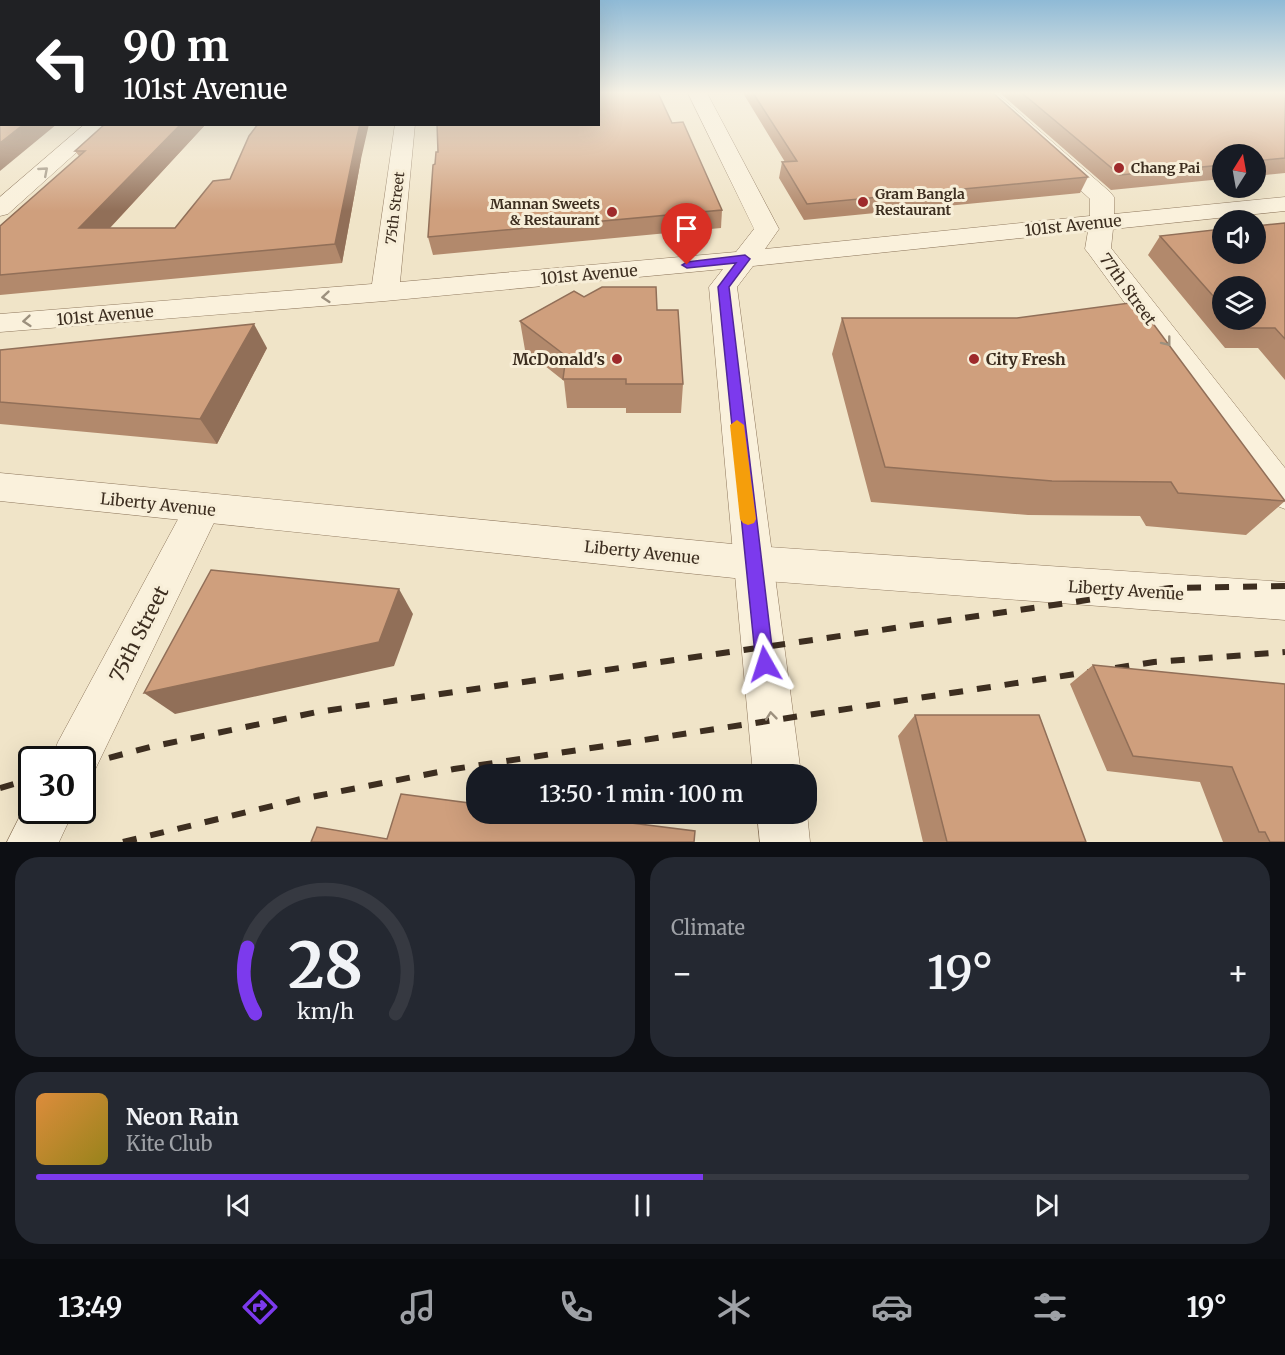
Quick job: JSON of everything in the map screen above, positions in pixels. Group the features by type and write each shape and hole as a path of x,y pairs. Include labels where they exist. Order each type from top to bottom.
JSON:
{"street":[{"path":"0,209 88,132"},
{"name":"75th Street","path":"384,292 404,132"},
{"path":"717,132 767,229 723,287 776,764"},
{"name":"77th Street","path":"1029,132 1102,197 1102,222 1098,249 1285,495"},
{"name":"101st Avenue","path":"0,323 384,292 745,259 1285,204"},
{"name":"Liberty Avenue","path":"0,487 753,563 1285,602"},
{"name":"75th Street","path":"82,746 203,508"},
{"path":"32,842 42,824"},
{"path":"783,824 785,842"}],"building":[{"path":"0,132 14,132 0,143"},
{"path":"96,132 173,132 79,228 175,228 213,181 230,179 252,132 358,132 335,244 0,275 0,226 85,151 75,151"},
{"path":"437,132 688,132 722,210 428,237 433,165 436,152 438,152"},
{"path":"778,132 1037,132 1088,177 807,204 782,162 797,161"},
{"path":"1069,132 1285,132 1285,158 1266,160 1266,144 1212,144 1212,166 1120,175"},
{"path":"1285,223 1285,339 1275,328 1266,328 1266,276 1212,276 1212,295 1160,236 1212,230 1212,264 1266,264 1266,225"},
{"path":"602,287 656,287 657,310 678,310 683,384 626,384 626,379 563,379 566,356 520,321 574,291 584,297"},
{"path":"1137,302 1285,501 1178,493 1171,482 1052,481 885,467 842,318 1017,318"},
{"path":"254,324 200,419 0,402 0,350"},
{"path":"211,570 399,589 379,642 144,693"},
{"path":"1093,665 1285,684 1285,842 1270,842 1265,832 1259,832 1232,767 1133,756"},
{"path":"915,715 1039,715 1086,842 947,842"},
{"path":"401,794 466,803 466,824 639,824 695,831 694,842 311,842 317,827 387,839"}],"railway":[{"path":"96,761 150,747 317,712 1170,588 1285,586"},
{"path":"123,842 301,799 454,769 1154,662 1285,652"},
{"path":"0,788 18,783"}],"slow traffic":[{"path":"737,425 748,519"}],"place":[{"name":"Chang Pai","path":"1119,168"},
{"name":"Gram Bangla Restaurant","path":"863,202"},
{"name":"Mannan Sweets & Restaurant","path":"612,212"},
{"name":"McDonald's","path":"617,359"},
{"name":"City Fresh","path":"974,359"}],"route":[{"path":"687,265 745,259 723,287 765,664"}]}
